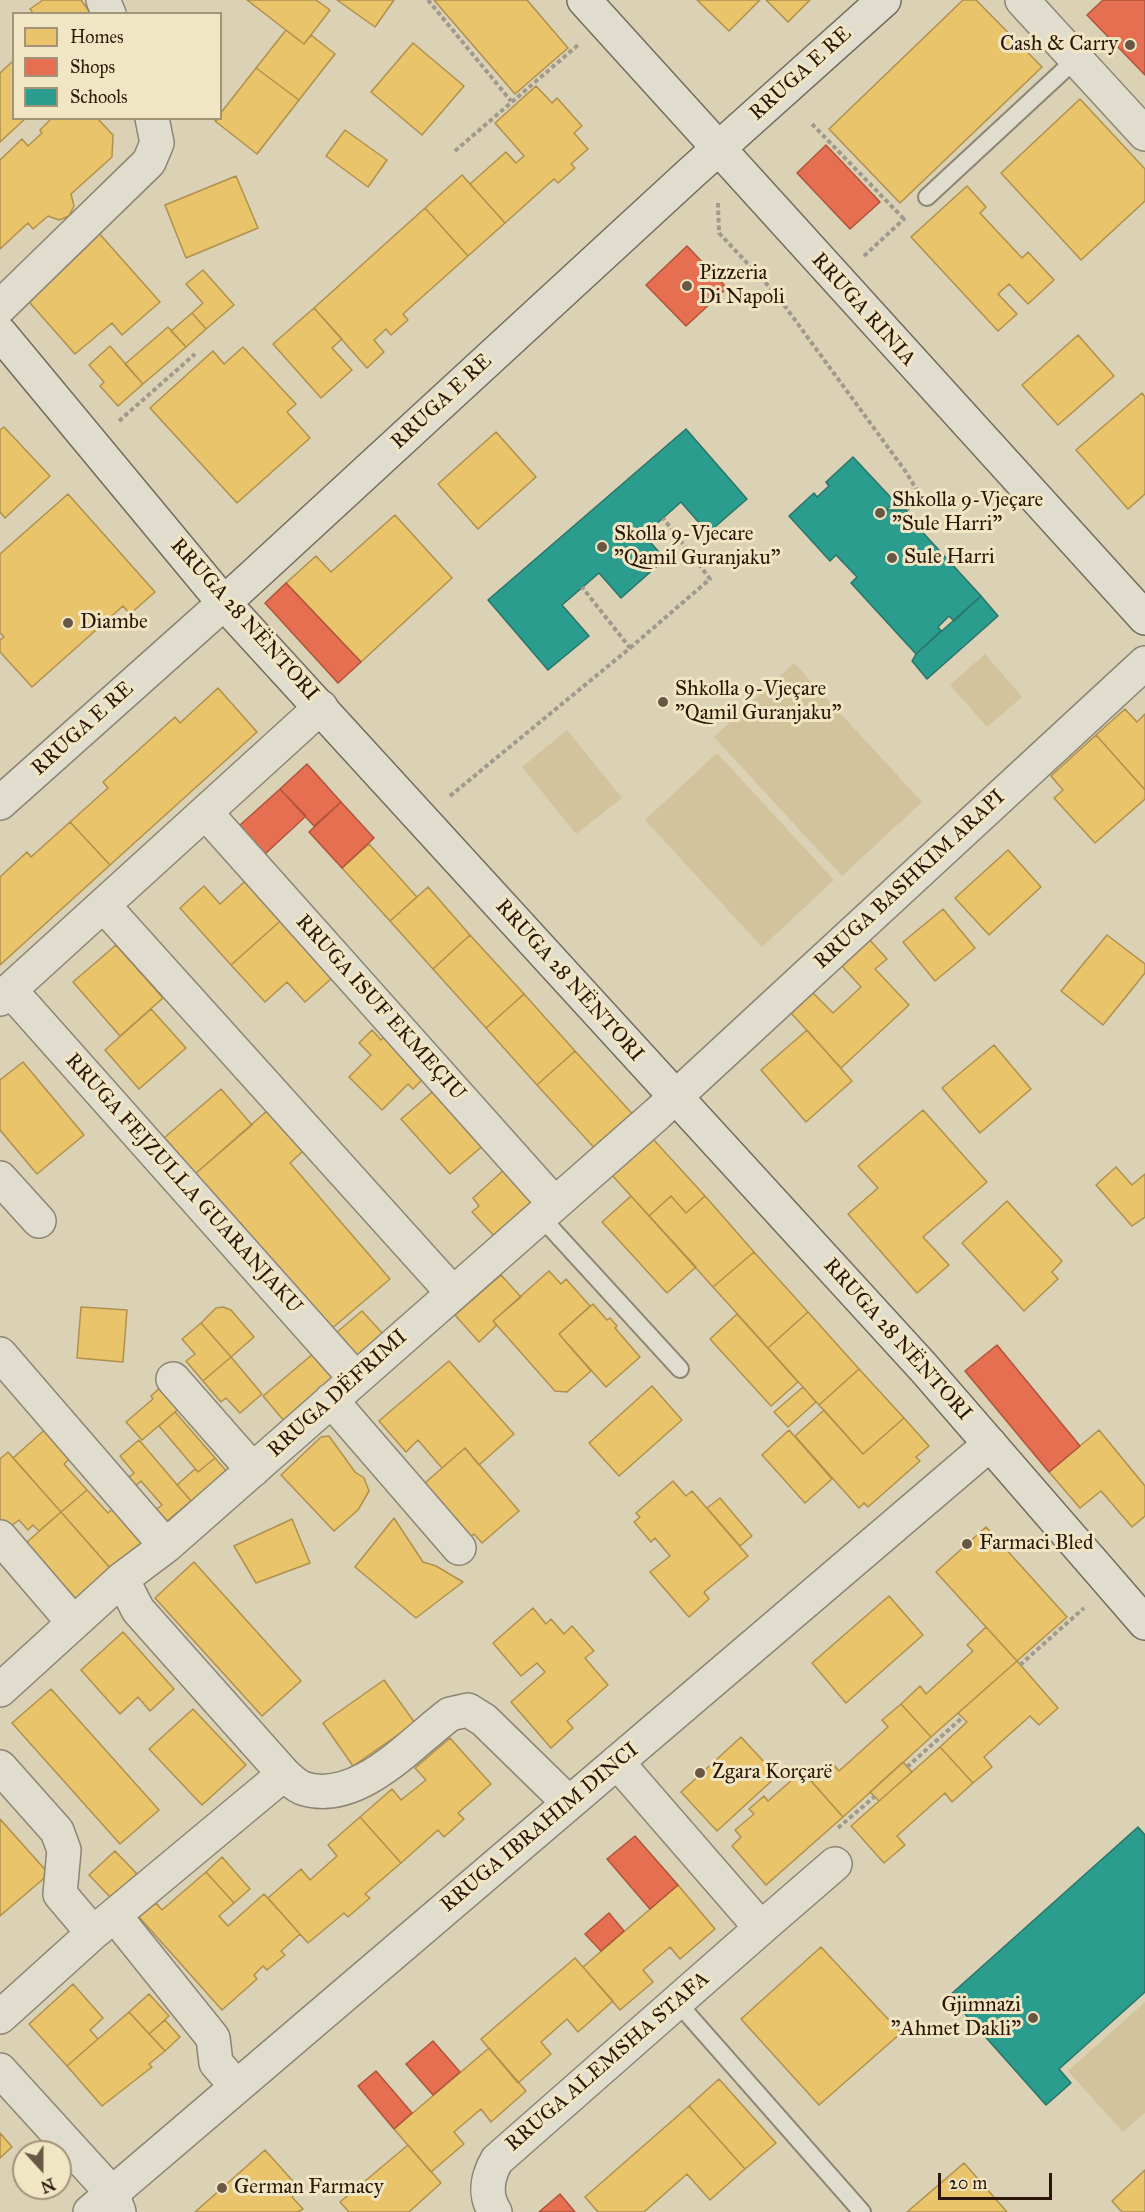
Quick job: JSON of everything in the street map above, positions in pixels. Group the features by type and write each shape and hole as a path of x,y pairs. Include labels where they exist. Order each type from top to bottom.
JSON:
{"street":[{"name":"RRUGA RINIA","path":"584,0 837,282 1145,618"},
{"name":"RRUGA E RE","path":"0,803 224,603 718,149 884,0"},
{"path":"1022,0 1145,134"},
{"path":"0,307 149,162 157,143 153,120"},
{"name":"RRUGA 28 NËNTORI","path":"0,333 224,603 321,706 1140,1607"},
{"name":"RRUGA BASHKIM ARAPI","path":"675,1098 1145,663"},
{"path":"5,994 321,706"},
{"name":"RRUGA ISUF EKMEÇIU","path":"206,813 547,1209"},
{"path":"104,906 452,1292"},
{"name":"RRUGA FEJZULLA GUARANJAKU","path":"5,994 356,1379"},
{"name":"RRUGA DËFRIMI","path":"0,1690 122,1579 166,1546 675,1098"},
{"path":"0,1178 39,1221"},
{"path":"0,1354 166,1546"},
{"path":"173,1379 253,1470"},
{"path":"331,1400 459,1548"},
{"name":"RRUGA IBRAHIM DINCI","path":"107,2206 236,2086 990,1444"},
{"path":"0,1538 73,1622"},
{"path":"122,1579 138,1610 284,1774 300,1787 329,1791 360,1783 450,1714 468,1710 484,1720 569,1803"},
{"path":"617,1762 761,1928"},
{"path":"0,1767 57,1831 64,1850 60,1894 104,1925 213,2038 216,2063 236,2086"},
{"path":"0,2017 104,1925 284,1774"},
{"name":"RRUGA ALEMSHA STAFA","path":"495,2212 488,2195 488,2181 497,2160 835,1864"},
{"path":"0,2070 107,2206"}],"lane":[{"path":"927,197 1076,59"},
{"path":"547,1209 680,1369"},
{"path":"677,2002 862,2212"}],"path":[{"path":"428,0 511,101"},
{"path":"455,151 581,42"},
{"path":"812,124 904,219"},
{"path":"837,282 927,197"},
{"path":"718,203 719,233 776,294 906,472 918,492 907,510"},
{"path":"112,427 195,354"},
{"path":"447,798 630,648 710,579 663,518"},
{"path":"582,587 630,648"},
{"path":"1020,1665 1089,1604"},
{"path":"907,1767 963,1717"}],"shaded area":[{"path":"985,654 1022,697 987,727 950,685"},
{"path":"794,663 922,802 842,876 714,737"},
{"path":"567,730 622,798 576,834 522,767"},
{"path":"717,753 834,880 762,947 645,820"},
{"path":"1145,2002 1145,2113 1123,2132 1068,2071"}],"building: Homes":[{"path":"43,0 81,0 90,12 32,12 30,9"},
{"path":"247,0 316,0 330,10 304,44"},
{"path":"337,0 394,0 375,27"},
{"path":"434,0 527,0 568,48 515,94"},
{"path":"697,0 760,0 729,31"},
{"path":"766,0 810,0 788,22"},
{"path":"963,0 976,0 1042,67 900,203 829,129"},
{"path":"286,30 304,44 311,35 335,54 299,100 256,68"},
{"path":"413,43 464,86 422,135 371,92"},
{"path":"12,62 12,120 24,120 0,142 0,73"},
{"path":"256,68 299,100 257,154 215,121 222,120 222,111"},
{"path":"536,86 552,103 557,98 582,126 574,133 588,149 571,164 575,168 558,183 554,179 505,223 470,184 506,152 516,163 524,156 495,123"},
{"path":"1080,99 1145,169 1145,201 1081,260 1001,173"},
{"path":"50,120 99,120 113,135 112,157 71,194 74,206 69,216 59,220 48,216 33,229 28,223 0,249 0,160 22,139 28,146 42,133 40,130"},
{"path":"345,130 387,160 368,187 326,156"},
{"path":"462,175 505,223 468,256 425,208"},
{"path":"236,176 258,228 186,258 165,205"},
{"path":"967,186 986,207 980,213 1022,258 1028,252 1054,280 1028,304 1009,284 998,294 1017,314 998,331 911,237"},
{"path":"425,208 468,256 403,314 408,320 391,335 386,329 374,340 384,352 367,368 314,308"},
{"path":"97,231 160,302 122,335 112,323 75,354 23,295"},
{"path":"203,270 234,305 206,329 192,313 203,303 186,284"},
{"path":"314,308 342,339 332,348 352,370 321,398 273,344"},
{"path":"192,313 206,329 186,347 171,331"},
{"path":"168,327 186,347 143,384 125,364"},
{"path":"1078,335 1114,376 1058,425 1022,385"},
{"path":"110,346 143,384 118,406 100,386 104,382 89,365"},
{"path":"243,347 296,404 287,412 310,438 237,503 150,408 213,351 224,364"},
{"path":"1142,393 1145,397 1145,494 1128,509 1076,450"},
{"path":"4,427 50,476 5,518 0,512 0,430"},
{"path":"496,432 536,477 478,529 438,484"},
{"path":"68,494 155,592 130,614 123,606 32,687 0,652 0,640 4,637 0,633 0,554"},
{"path":"395,515 452,578 361,662 286,583 316,556 331,572"},
{"path":"218,688 257,732 110,865 70,822 108,788 103,782 175,717 180,723"},
{"path":"1125,709 1137,722 1145,714 1145,790 1096,735"},
{"path":"1096,735 1145,790 1145,799 1095,843 1054,798 1063,790 1051,776"},
{"path":"70,822 110,865 0,965 0,877 27,852 31,857"},
{"path":"369,844 417,897 390,921 342,868"},
{"path":"1008,850 1041,887 989,935 955,898"},
{"path":"252,875 287,915 231,965 180,908 204,886 220,904"},
{"path":"428,887 470,935 433,969 390,921"},
{"path":"943,909 975,948 935,981 903,942"},
{"path":"287,915 339,972 305,1002 287,982 265,1002 231,965"},
{"path":"470,935 524,994 486,1028 433,969"},
{"path":"1107,935 1145,964 1145,973 1103,1025 1061,991"},
{"path":"868,938 887,959 875,969 909,1005 841,1068 791,1013 813,993 833,1013 861,987 840,964"},
{"path":"116,945 163,998 120,1036 73,982"},
{"path":"524,994 575,1051 537,1085 486,1028"},
{"path":"151,1009 186,1048 139,1089 105,1050"},
{"path":"372,1030 381,1040 385,1036 425,1077 413,1089 408,1084 382,1110 349,1077 371,1055 359,1043"},
{"path":"807,1030 852,1081 806,1122 761,1070"},
{"path":"994,1045 1031,1089 980,1133 942,1088"},
{"path":"575,1051 637,1119 599,1153 537,1085"},
{"path":"23,1062 84,1135 37,1174 0,1130 0,1080"},
{"path":"437,1088 486,1143 450,1174 401,1119"},
{"path":"221,1089 252,1125 195,1174 164,1138"},
{"path":"268,1110 303,1151 290,1163 390,1279 330,1330 195,1174"},
{"path":"923,1110 987,1182 923,1237 949,1265 917,1293 848,1214 878,1188 858,1166"},
{"path":"652,1138 705,1196 686,1213 671,1196 649,1216 611,1174"},
{"path":"1116,1167 1132,1185 1145,1174 1145,1217 1132,1226 1096,1185"},
{"path":"506,1168 538,1202 497,1239 472,1212 479,1206 473,1198"},
{"path":"631,1196 696,1267 667,1293 602,1222"},
{"path":"671,1196 686,1213 705,1196 754,1252 713,1287 649,1216"},
{"path":"1007,1201 1062,1261 1052,1272 1058,1279 1024,1311 962,1243"},
{"path":"754,1252 808,1312 768,1348 713,1287"},
{"path":"549,1271 561,1284 566,1279 590,1306 559,1334 591,1371 567,1392 555,1391 493,1321"},
{"path":"501,1275 521,1297 493,1321 497,1325 479,1342 455,1315"},
{"path":"593,1304 607,1320 610,1318 617,1326 615,1328 640,1357 606,1387 559,1334"},
{"path":"81,1307 127,1310 123,1362 77,1358"},
{"path":"223,1307 231,1310 254,1337 231,1357 201,1323 216,1308"},
{"path":"362,1311 383,1334 350,1362 330,1338"},
{"path":"808,1312 859,1369 819,1405 768,1348"},
{"path":"737,1314 798,1382 771,1406 710,1339"},
{"path":"201,1323 231,1357 203,1381 186,1361 195,1354 182,1339"},
{"path":"320,1348 348,1381 291,1429 263,1396"},
{"path":"231,1357 262,1394 240,1413 226,1398 221,1402 203,1381"},
{"path":"449,1361 514,1434 479,1465 465,1448 442,1468 418,1440 406,1452 379,1421"},
{"path":"859,1369 904,1418 863,1454 819,1405"},
{"path":"164,1384 182,1406 142,1440 126,1422 153,1399 151,1396"},
{"path":"652,1386 682,1420 619,1476 589,1443"},
{"path":"803,1387 816,1402 788,1427 774,1412"},
{"path":"824,1410 863,1454 904,1418 929,1446 916,1457 920,1461 868,1507 864,1503 859,1508 795,1436"},
{"path":"175,1412 215,1458 198,1472 159,1426"},
{"path":"49,1426 74,1455 64,1464 87,1490 61,1512 13,1458"},
{"path":"789,1430 832,1479 805,1503 762,1455"},
{"path":"1099,1430 1145,1486 1145,1516 1132,1527 1101,1491 1080,1508 1049,1472"},
{"path":"329,1436 355,1472 364,1478 369,1491 358,1510 334,1531 281,1475 321,1437"},
{"path":"139,1440 191,1501 161,1526 150,1514 162,1505 141,1481 130,1491 123,1482 134,1473 120,1456"},
{"path":"465,1448 519,1511 482,1543 474,1534 464,1542 418,1489"},
{"path":"8,1452 61,1512 39,1531 33,1525 28,1530 19,1520 0,1534 0,1459"},
{"path":"215,1458 228,1473 193,1503 177,1485 195,1469 198,1472"},
{"path":"673,1481 686,1496 692,1491 748,1556 704,1592 709,1599 689,1617 650,1572 670,1556 655,1538 651,1542 634,1522 640,1517 636,1513"},
{"path":"87,1490 108,1513 118,1504 148,1538 112,1570 61,1512"},
{"path":"720,1498 752,1536 740,1546 707,1508"},
{"path":"61,1512 118,1577 75,1614 18,1550"},
{"path":"394,1518 423,1562 436,1566 463,1582 416,1618 355,1567"},
{"path":"292,1519 310,1563 256,1583 234,1546"},
{"path":"986,1527 1067,1617 1017,1661 936,1572"},
{"path":"194,1562 301,1681 262,1716 155,1598"},
{"path":"889,1596 923,1635 846,1703 812,1663"},
{"path":"533,1608 546,1624 551,1619 564,1634 572,1626 594,1651 585,1658 608,1685 567,1721 573,1728 551,1748 511,1702 545,1672 537,1663 521,1676 493,1643"},
{"path":"986,1627 1017,1661 931,1737 901,1704 920,1686 926,1694 973,1651 967,1645"},
{"path":"123,1632 174,1689 150,1711 138,1697 120,1714 81,1670"},
{"path":"1017,1661 1058,1708 1039,1725 1030,1716 984,1757 992,1767 973,1783 940,1747 967,1722 958,1713"},
{"path":"384,1680 415,1723 353,1766 323,1723"},
{"path":"51,1689 159,1810 120,1844 12,1723"},
{"path":"901,1704 931,1737 843,1817 812,1782 833,1764 839,1771 888,1727 882,1720"},
{"path":"193,1709 246,1765 202,1805 149,1749"},
{"path":"741,1737 777,1776 717,1831 681,1792"},
{"path":"450,1738 491,1784 458,1813 464,1819 444,1837 438,1830 401,1863 360,1817 392,1789 401,1800 426,1780 415,1768"},
{"path":"940,1747 973,1783 952,1802 945,1793 897,1836 905,1845 884,1863 851,1826"},
{"path":"903,1762 912,1772 879,1801 870,1792"},
{"path":"802,1771 843,1817 766,1885 732,1846 741,1837 735,1830 754,1814 749,1809 764,1796 768,1801"},
{"path":"360,1817 401,1863 365,1894 370,1898 348,1917 344,1913 308,1943 268,1898 301,1869 310,1880 337,1856 328,1845"},
{"path":"0,1819 49,1874 0,1916"},
{"path":"115,1851 138,1875 112,1899 89,1875"},
{"path":"222,1857 250,1889 234,1903 206,1872"},
{"path":"206,1872 234,1903 219,1916 228,1926 264,1894 300,1934 281,1951 285,1955 267,1970 263,1966 254,1975 257,1979 222,2010 139,1917 156,1903 162,1910"},
{"path":"678,1885 715,1929 680,1959 670,1947 643,1970 653,1982 620,2010 583,1967"},
{"path":"821,1947 901,2033 819,2105 741,2019"},
{"path":"575,1958 613,2001 578,2032 567,2019 541,2042 551,2054 518,2083 481,2039"},
{"path":"73,1984 103,2018 90,2030 98,2039 67,2066 29,2024"},
{"path":"149,1994 169,2016 149,2034 129,2012"},
{"path":"129,2012 165,2051 149,2064 152,2067 102,2106 67,2066"},
{"path":"165,2020 180,2037 165,2051 149,2034"},
{"path":"489,2048 526,2091 491,2122 481,2109 454,2132 464,2144 431,2172 394,2129"},
{"path":"719,2079 776,2143 745,2169 689,2106"},
{"path":"689,2106 745,2169 710,2200 687,2174 644,2212 598,2212 585,2197"},
{"path":"0,2133 12,2147 0,2158"},
{"path":"408,2145 441,2183 409,2212 349,2212 340,2202"},
{"path":"265,2150 300,2189 292,2197 303,2209 298,2212 195,2212"},
{"path":"964,2163 1007,2212 907,2212"},
{"path":"1145,2170 1145,2212 1122,2212 1112,2201"}],"building: Shops":[{"name":"Cash & Carry","path":"1103,0 1145,0 1145,75 1087,15"},
{"path":"826,145 880,202 850,229 797,173"},
{"name":"Pizzeria Di Napoli","path":"687,246 727,288 686,326 646,285"},
{"path":"286,583 361,662 338,683 265,603"},
{"path":"307,764 341,802 314,826 280,789"},
{"path":"280,789 306,816 265,854 239,826"},
{"path":"341,802 374,838 342,868 309,832"},
{"path":"997,1345 1080,1446 1049,1472 965,1371"},
{"path":"635,1836 678,1885 650,1909 607,1859"},
{"path":"609,1913 624,1931 601,1951 585,1934"},
{"path":"433,2041 460,2072 433,2095 406,2064"},
{"path":"376,2071 412,2113 394,2129 358,2086"},
{"path":"560,2194 575,2212 539,2212"}],"building: Schools":[{"name":"Skolla 9-Vjecare \"Qamil Guranjaku\"","path":"686,429 747,499 708,533 681,502 644,535 665,559 621,598 599,573 562,605 589,636 548,670 488,600"},
{"name":"Sule Harri","path":"853,457 895,502 886,510 907,510 906,532 915,524 981,596 954,621 949,616 938,627 941,631 916,654 851,583 857,577 836,555 830,561 789,516 814,493 817,497 829,486 826,482"},
{"path":"981,596 998,616 927,679 912,661 916,654"},
{"path":"1138,1827 1145,1835 1145,1992 1059,2069 1071,2083 1046,2105 949,1996"}],"place":[{"name":"Cash & Carry","path":"1130,45"},
{"name":"Pizzeria Di Napoli","path":"687,286"},
{"name":"Shkolla 9-Vjeçare \"Sule Harri\"","path":"880,513"},
{"name":"Skolla 9-Vjecare \"Qamil Guranjaku\"","path":"602,547"},
{"name":"Sule Harri","path":"892,558"},
{"name":"Diambe","path":"68,623"},
{"name":"Shkolla 9-Vjeçare \"Qamil Guranjaku\"","path":"663,702"},
{"name":"Farmaci Bled","path":"967,1544"},
{"name":"Zgara Korçarë","path":"700,1773"},
{"name":"Gjimnazi \"Ahmet Dakli\"","path":"1033,2018"},
{"name":"German Farmacy","path":"222,2188"}]}
